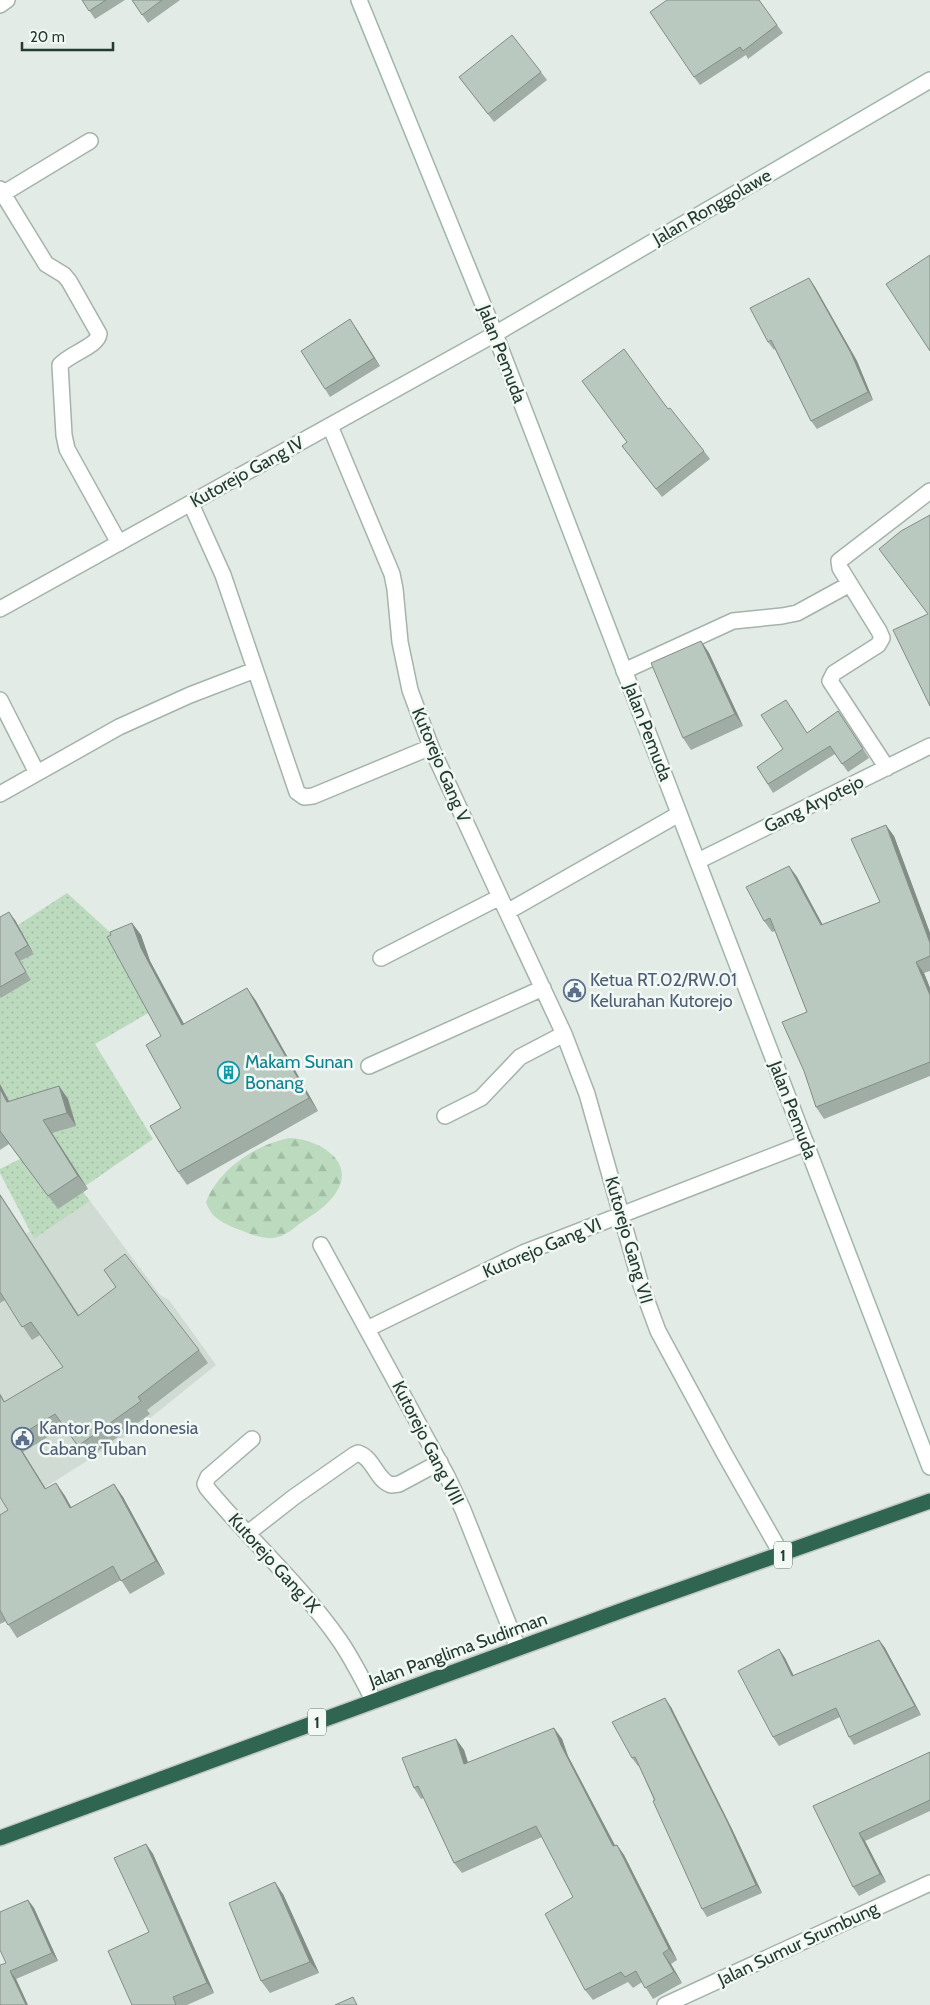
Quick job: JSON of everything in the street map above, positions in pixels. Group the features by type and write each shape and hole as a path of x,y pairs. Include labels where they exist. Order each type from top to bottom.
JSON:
{"highway":[{"name":"Jalan Panglima Sudirman","path":"0,1838 518,1648 930,1501"}],"main road":[{"path":"0,4 7,0"},
{"name":"Jalan Pemuda","path":"359,0 495,334 930,1466"},
{"name":"Jalan Ronggolawe","path":"495,334 930,80"},
{"path":"90,141 2,191 46,264 64,275 69,281 99,334 96,341 65,359 60,365 64,435 68,449 119,543"},
{"name":"Kutorejo Gang IV","path":"0,610 495,334"},
{"name":"Kutorejo Gang V","path":"330,426 392,574 396,589 405,669 410,690 431,747 507,912"},
{"path":"887,768 830,681 834,673 878,645 882,638 840,568 840,558 930,491"},
{"path":"191,504 223,575 297,792 304,796 313,796 431,747"},
{"path":"624,671 733,621 797,613 850,584"},
{"path":"0,794 119,727 190,695 255,670"},
{"path":"0,700 37,773"},
{"name":"Gang Aryotejo","path":"698,861 930,746"},
{"path":"507,912 680,814"},
{"path":"381,958 500,897"},
{"name":"Kutorejo Gang VII","path":"507,912 564,1034 587,1094 641,1285 658,1331 782,1555"},
{"path":"369,1066 542,988"},
{"path":"445,1116 482,1098 520,1057 564,1034"},
{"name":"Kutorejo Gang VI","path":"367,1329 523,1253 806,1143"},
{"name":"Kutorejo Gang VIII","path":"321,1245 440,1462 463,1510 518,1648"},
{"name":"Kutorejo Gang IX","path":"252,1439 208,1477 205,1484 210,1493 302,1593 340,1642 374,1701"},
{"path":"248,1533 354,1455 358,1454 365,1457 382,1479 391,1485 399,1484 440,1462"},
{"name":"Jalan Sumur Srumbung","path":"665,2005 930,1883"}],"shaded area":[{"path":"90,1201 160,1295 169,1300 216,1365 134,1431 0,1516 0,1252 30,1231 34,1239"}],"green space":[{"path":"67,893 113,935 150,1012 95,1044 153,1139 81,1189 90,1201 34,1239 0,1173 0,1169 34,1152 0,1084 0,996 1,998 31,980 20,961 34,953 18,925"},
{"path":"289,1138 308,1141 318,1145 335,1157 340,1165 342,1175 337,1191 329,1201 319,1211 289,1232 273,1238 260,1237 248,1233 219,1220 208,1208 206,1202 220,1179 229,1169 251,1153 276,1141"}],"building":[{"path":"82,0 106,0 89,11"},
{"path":"132,0 162,0 142,15"},
{"path":"667,0 759,0 777,25 743,51 740,47 694,77 650,12"},
{"path":"512,35 541,72 488,114 459,77"},
{"path":"930,255 930,351 886,284"},
{"path":"809,278 851,353 868,392 811,421 771,340 768,342 750,308"},
{"path":"350,319 374,358 325,389 301,351"},
{"path":"624,349 668,409 670,408 704,451 656,489 622,446 627,442 582,381"},
{"path":"930,515 930,706 893,630 928,614 879,549 901,531"},
{"path":"701,641 735,714 683,738 651,663"},
{"path":"786,700 807,733 838,711 863,749 842,764 830,746 768,784 757,767 783,749 761,715"},
{"path":"886,825 930,943 930,956 916,962 930,995 930,1062 816,1107 804,1071 782,1022 807,1012 770,918 764,921 746,887 789,866 821,925 880,902 851,839"},
{"path":"9,912 28,945 15,953 26,972 0,987 0,917"},
{"name":"Makam Sunan Bonang","path":"132,923 141,948 182,1025 247,988 309,1098 178,1172 150,1126 181,1108 146,1045 161,1036 107,937 111,935 110,932"},
{"path":"59,1086 67,1113 43,1120 78,1176 48,1196 0,1131 0,1089 7,1102"},
{"path":"0,1195 78,1316 116,1287 104,1270 125,1254 199,1350 138,1397 141,1401 78,1446 55,1414 14,1439 45,1489 56,1483 70,1508 114,1484 156,1561 121,1581 113,1566 8,1625 0,1610 0,1515 8,1510 0,1497 0,1395 4,1402 63,1367 31,1322 22,1327 0,1292"},
{"path":"879,1640 915,1706 849,1737 836,1708 773,1737 738,1671 779,1649 792,1676"},
{"path":"665,1698 727,1821 756,1885 702,1909 635,1757 632,1758 612,1722"},
{"path":"554,1728 613,1846 617,1845 669,1949 663,1953 674,1972 645,1988 636,1971 625,1977 621,1972 585,1990 545,1914 573,1897 536,1826 454,1863 418,1786 414,1788 402,1758 456,1739 464,1764"},
{"path":"930,1752 930,1800 859,1833 880,1874 853,1887 813,1806"},
{"path":"146,1844 207,1983 173,1997 176,2005 132,2005 108,1951 149,1932 114,1858"},
{"path":"275,1882 310,1962 261,1981 229,1903"},
{"path":"28,1900 52,1953 10,1971 26,2005 0,2005 0,1965 6,1963 0,1950 0,1912"},
{"path":"353,1997 357,2005 335,2005"}],"place":[{"name":"Ketua RT.02/RW.01 Kelurahan Kutorejo","path":"574,990"},
{"name":"Makam Sunan Bonang","path":"229,1072"},
{"name":"Kantor Pos Indonesia Cabang Tuban","path":"23,1438"}]}
